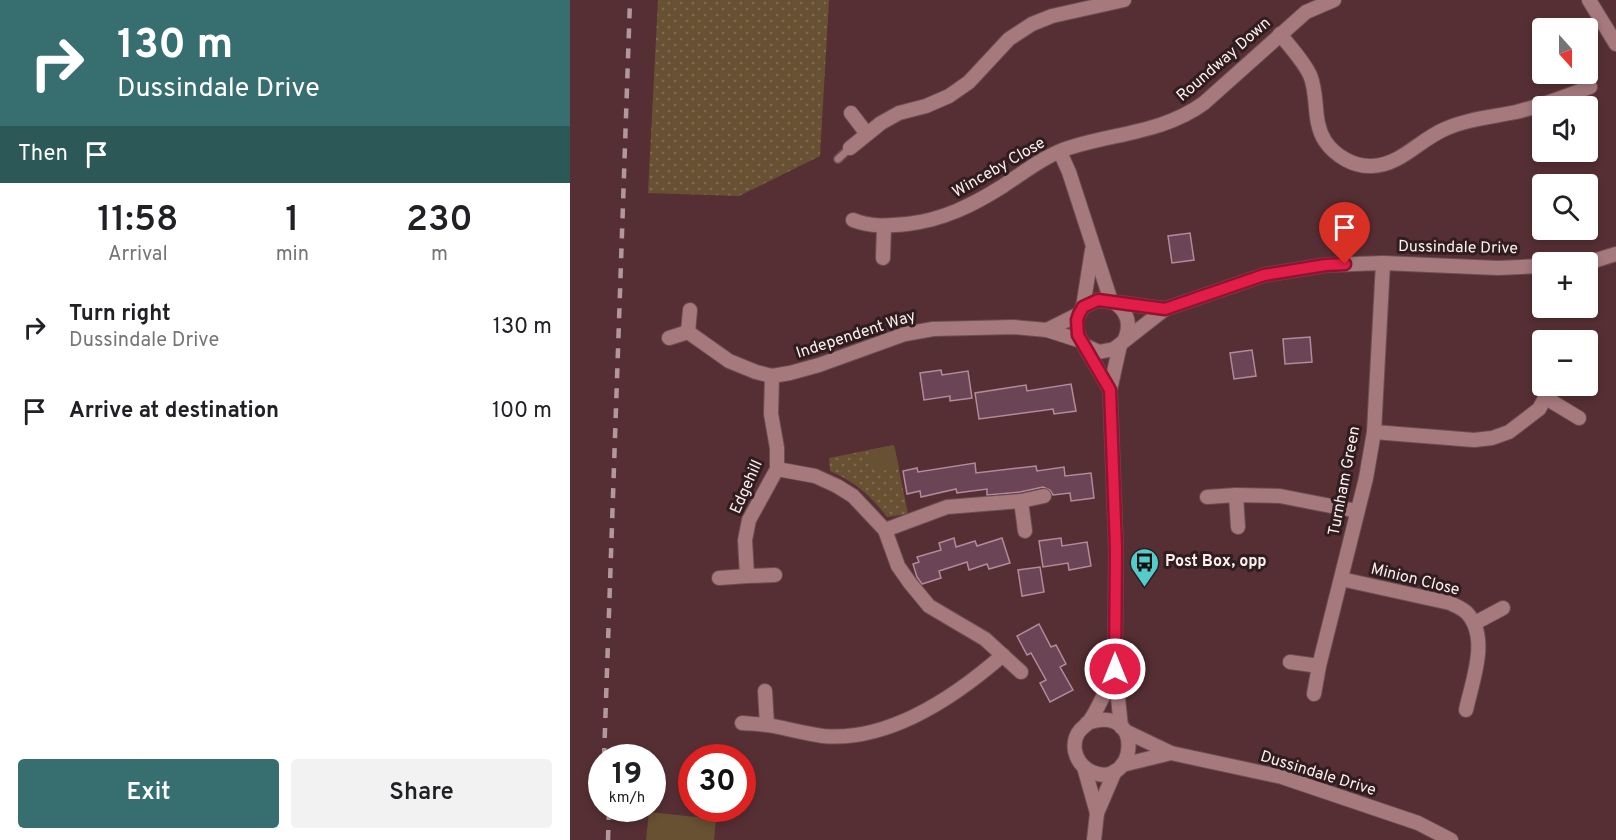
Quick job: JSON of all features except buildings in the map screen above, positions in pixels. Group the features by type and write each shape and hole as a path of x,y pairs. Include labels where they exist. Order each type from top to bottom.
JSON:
{"street":[{"path":"850,148 899,113 926,106 949,96 969,82 1009,39 1032,24 1052,16 1124,0"},
{"name":"Roundway Down","path":"1060,152 1075,146 1146,129 1189,114 1306,12 1334,0"},
{"path":"1590,0 1616,44"},
{"path":"1280,34 1310,74 1316,115 1324,141 1344,159 1356,164 1371,166 1394,161 1444,129 1464,122 1532,111"},
{"path":"1571,96 1590,87"},
{"path":"851,113 867,134"},
{"path":"1060,152 1069,172 1113,302 1121,307 1128,319 1128,333 1123,342 1110,390 1116,548 1115,669 1123,729 1130,745 1129,752 1118,768 1097,813 1094,840"},
{"name":"Winceby Close","path":"853,220 865,225 884,226 942,218 968,206 1041,161 1060,152"},
{"path":"883,258 884,226"},
{"path":"1092,245 1076,329 1110,390"},
{"path":"1598,259 1616,254"},
{"name":"Dussindale Drive","path":"1083,344 1099,352 1107,352 1165,309 1264,275 1326,265 1383,263 1498,268 1532,266"},
{"name":"Turnham Green","path":"1314,694 1366,478 1374,432 1383,263"},
{"name":"Dussindale Drive","path":"1081,310 1098,300 1165,309"},
{"path":"669,338 688,332 690,310"},
{"path":"1047,330 1081,310"},
{"name":"Independent Way","path":"688,332 729,361 772,376 819,365 915,331 1014,327 1047,330 1083,344"},
{"name":"Edgehill","path":"747,576 745,540 749,520 777,469 777,448 771,414 772,376"},
{"path":"1374,432 1474,440 1492,438 1509,432 1526,421 1539,409 1547,396"},
{"path":"1554,396 1579,418"},
{"path":"777,469 815,476 837,486 865,507 885,530 898,566 929,606 985,639 1021,672"},
{"path":"1236,495 1238,527"},
{"path":"885,530 947,507 1022,501 1044,496"},
{"path":"1207,497 1280,496 1358,511"},
{"path":"1022,501 1025,531"},
{"path":"719,578 775,575"},
{"name":"Minion Close","path":"1341,579 1450,603 1465,611 1475,623"},
{"path":"1466,710 1478,652 1479,637 1475,623 1503,608"},
{"path":"742,723 767,725 824,736 850,736 872,732 926,710 955,692 1003,655"},
{"path":"1290,662 1319,666"},
{"path":"1097,813 1084,767 1077,758 1075,745 1078,733 1087,723 1115,669"},
{"path":"765,691 767,725"},
{"name":"Dussindale Drive","path":"1087,723 1107,719 1171,753 1282,777 1418,823 1451,840"},
{"name":"Dussindale Drive","path":"1084,767 1099,774 1171,753"}],"lane":[{"path":"838,159 850,148"}],"shaded area":[{"path":"658,0 829,0 820,156 739,196 648,193"},
{"path":"894,445 908,514 887,517 862,490 847,479 830,471 829,458"},
{"path":"894,445 899,468 881,471 872,466 868,450"},
{"path":"666,814 678,815 678,822 716,822 714,840 646,840 648,822 666,822"}],"railway":[{"path":"604,744 630,0"},
{"path":"608,840 609,822"}],"place":[{"name":"Post Box, opp","path":"1144,588"}],"route":[{"path":"1115,669 1116,548 1110,390 1078,335 1076,329 1079,314 1083,307 1098,300 1165,309 1264,275 1345,264"}]}
